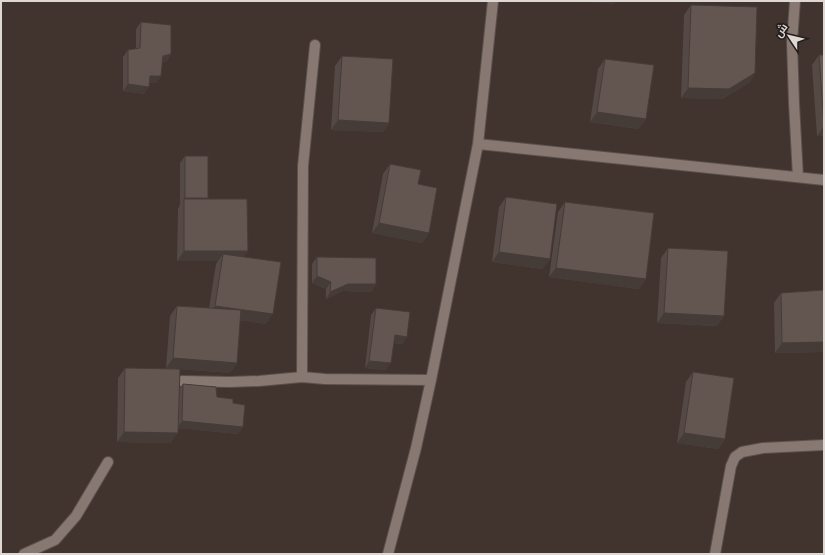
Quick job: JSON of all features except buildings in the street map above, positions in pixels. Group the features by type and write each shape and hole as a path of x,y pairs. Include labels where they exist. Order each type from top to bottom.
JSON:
{"street":[{"path":"388,554 416,448 431,380 478,144 493,1"},
{"path":"795,1 792,42 798,177"},
{"path":"302,377 303,166 315,45"},
{"path":"478,144 824,180"},
{"path":"182,381 230,382 302,377 325,379 431,380"},
{"path":"715,554 731,466 735,457 742,452 763,448 824,445"},
{"path":"24,554 55,540 76,516 108,462"}]}
